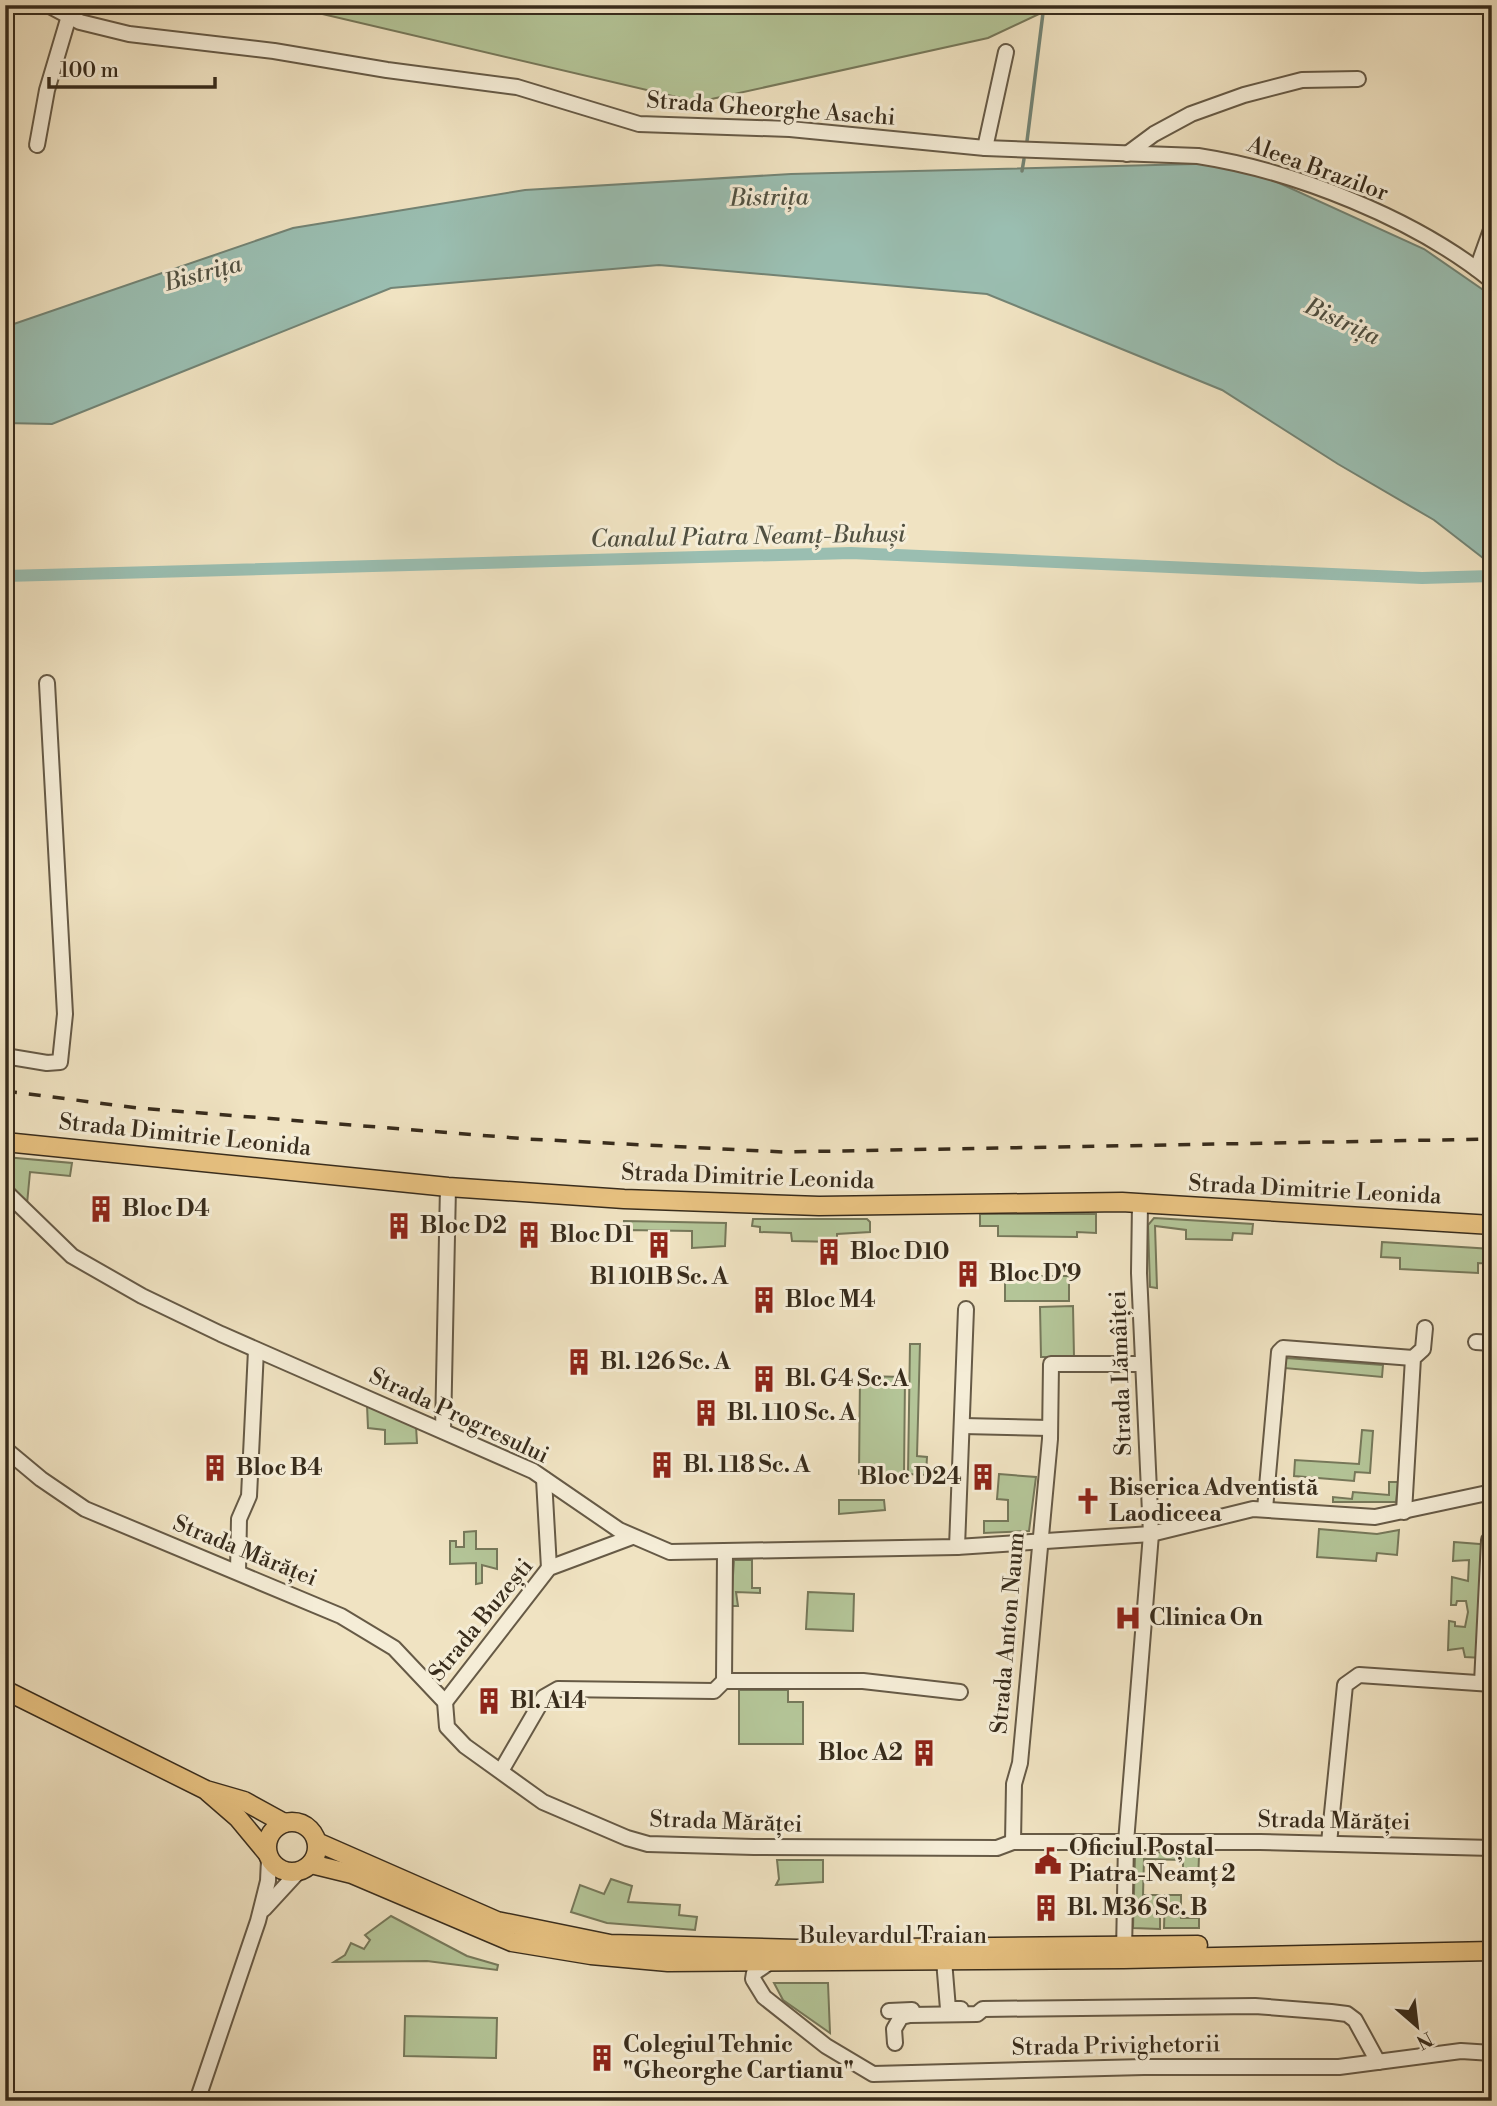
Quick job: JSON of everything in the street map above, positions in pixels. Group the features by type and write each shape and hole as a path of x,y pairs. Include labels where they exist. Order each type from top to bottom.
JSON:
{"main road":[{"name":"Strada Dimitrie Leonida","path":"5,1142 448,1187 760,1205 1140,1204 1492,1225"},
{"path":"5,1690 206,1790 244,1801 284,1824"},
{"path":"206,1790 238,1818 268,1856 279,1869 305,1868 317,1842 308,1828 292,1822 284,1824 272,1832 268,1856"},
{"name":"Bulevardul Traian","path":"317,1842 333,1852 497,1921 610,1944 1124,1952 1492,1951"},
{"name":"Bulevardul Traian","path":"305,1868 352,1874 512,1942 630,1959 770,1962 944,1961 1124,1952 1492,1942"}],"street":[{"name":"Strada Gheorghe Asachi","path":"48,5 92,26 129,34 274,51 387,70 517,87 639,124 790,129 985,148 1127,154"},
{"path":"37,145 47,90 69,16"},
{"path":"985,148 1006,52"},
{"path":"1127,154 1154,134 1191,114 1244,95 1302,80 1358,79"},
{"name":"Aleea Brazilor","path":"1127,154 1210,158 1292,179 1353,201 1451,251 1492,281"},
{"path":"1477,269 1492,227"},
{"path":"5,1056 47,1063 60,1062 64,1048 65,1014 47,683"},
{"path":"443,1431 448,1187"},
{"name":"Strada Progresului","path":"5,1191 72,1256 142,1296 544,1479 632,1537 670,1552 957,1547 1151,1534 1241,1511 1265,1509 1376,1517 1492,1492"},
{"name":"Strada Lămâiței","path":"1124,1952 1126,1842 1151,1534 1143,1364 1140,1204"},
{"path":"957,1547 966,1309"},
{"path":"1404,1512 1413,1358 1423,1349 1425,1328"},
{"path":"1476,1342 1492,1343"},
{"path":"1265,1509 1279,1352 1283,1348 1413,1358"},
{"path":"238,1572 239,1519 249,1496 256,1350"},
{"name":"Strada Anton Naum","path":"1013,1842 1014,1784 1020,1763 1049,1428 1051,1364 1143,1364"},
{"path":"963,1426 1049,1428"},
{"name":"Strada Mărăței","path":"5,1449 41,1479 85,1509 341,1616 378,1636 394,1647 445,1702 445,1722 450,1732 543,1802 648,1844 971,1849 997,1848 1013,1842 1329,1843 1492,1847"},
{"path":"544,1479 549,1568"},
{"name":"Strada Buzești","path":"445,1702 549,1568 632,1537"},
{"path":"1329,1843 1345,1685 1349,1679 1359,1675 1487,1683 1489,1540"},
{"path":"501,1771 550,1691 714,1691 724,1681 725,1553"},
{"path":"724,1681 863,1681 960,1692"},
{"path":"197,2101 260,1912 268,1881 268,1856"},
{"path":"260,1912 305,1868"},
{"path":"944,1961 948,2010"},
{"name":"Strada Privighetorii","path":"770,1962 754,1973 753,1979 764,1997 826,2046 873,2074 1144,2067 1339,2067 1461,2052 1492,2053"},
{"path":"889,2011 1255,2006 1331,2012 1347,2014 1355,2020 1378,2062"},
{"path":"894,2043 894,2029 901,2017 977,2014 983,2009"}],"green space":[{"path":"284,5 1058,5 988,38 698,102"},
{"path":"5,1157 72,1163 70,1176 30,1172 27,1204 5,1178"},
{"path":"980,1214 1096,1214 1096,1233 1077,1232 1077,1237 998,1236 998,1226 980,1226"},
{"path":"1154,1218 1253,1224 1252,1234 1233,1233 1232,1240 1186,1239 1186,1230 1155,1226 1157,1288 1150,1287 1148,1225"},
{"path":"753,1219 867,1219 870,1222 870,1232 837,1234 837,1242 792,1241 791,1233 760,1232 760,1227 752,1226"},
{"path":"624,1221 726,1223 725,1246 692,1248 692,1231 626,1230 626,1241 623,1241"},
{"path":"1382,1242 1492,1249 1492,1264 1478,1263 1478,1273 1400,1269 1400,1258 1381,1257"},
{"path":"1005,1276 1069,1276 1069,1301 1005,1301"},
{"path":"1073,1306 1074,1357 1041,1357 1040,1307"},
{"path":"910,1344 920,1344 917,1456 927,1457 926,1475 908,1474"},
{"path":"1286,1358 1383,1365 1382,1377 1285,1368 1281,1419 1276,1418 1282,1360"},
{"path":"860,1376 905,1377 904,1475 859,1474"},
{"path":"367,1405 416,1426 417,1443 385,1444 385,1430 368,1428"},
{"path":"1362,1430 1373,1431 1370,1473 1355,1472 1354,1481 1294,1476 1295,1460 1359,1464"},
{"path":"999,1474 1036,1477 1029,1531 984,1533 984,1521 1008,1521 1008,1500 997,1499"},
{"path":"1389,1482 1398,1482 1396,1502 1333,1502 1333,1497 1352,1499 1353,1492 1389,1495"},
{"path":"839,1500 884,1500 885,1510 839,1514"},
{"path":"1319,1529 1377,1534 1399,1530 1397,1555 1377,1553 1376,1561 1317,1557"},
{"path":"476,1531 476,1549 497,1549 497,1569 482,1565 482,1583 476,1584 476,1563 450,1564 450,1541 456,1541 456,1547 464,1547 464,1532"},
{"path":"1454,1542 1492,1545 1483,1658 1465,1657 1463,1648 1448,1650 1449,1621 1455,1622 1455,1626 1465,1627 1468,1612 1466,1601 1457,1601 1456,1605 1451,1605 1452,1577 1468,1581 1469,1560 1453,1561"},
{"path":"734,1560 752,1560 752,1588 760,1588 760,1593 736,1592 738,1606 731,1606"},
{"path":"808,1592 854,1594 853,1631 806,1629"},
{"path":"739,1690 788,1690 788,1702 803,1702 803,1744 739,1744"},
{"path":"1140,1852 1197,1853 1199,1856 1198,1882 1183,1882 1183,1860 1144,1859 1143,1895 1160,1895 1160,1929 1133,1928 1135,1857"},
{"path":"777,1860 823,1860 823,1882 776,1885 779,1879"},
{"path":"611,1879 632,1886 628,1902 680,1905 679,1915 697,1917 695,1930 607,1923 571,1912 580,1885 604,1894"},
{"path":"1165,1895 1181,1895 1181,1918 1199,1918 1199,1928 1164,1928"},
{"path":"391,1916 467,1956 498,1965 497,1970 427,1961 334,1962 345,1955 351,1943 364,1949 370,1940 365,1935"},
{"path":"774,1983 828,1983 830,2033 783,2000"},
{"path":"405,2016 497,2018 496,2058 404,2056"}],"water":[{"name":"Bistrița","path":"1235,163 1424,249 1492,296 1492,565 1434,520 1338,464 1222,390 987,294 659,265 391,288 52,424 5,423 5,327 293,228 525,190 791,174"}],"waterway":[{"path":"1027,141 1044,5"},
{"path":"1022,171 1024,159"},
{"name":"Canalul Piatra Neamț-Buhuși","path":"5,576 851,553 1422,578 1492,576"}],"railway":[{"path":"5,1091 138,1108 528,1139 783,1152 1492,1139"}],"place":[{"name":"Bloc D4","path":"101,1209"},
{"name":"Bloc D2","path":"399,1226"},
{"name":"Bloc D1","path":"529,1235"},
{"name":"Bl 101B Sc. A","path":"659,1245"},
{"name":"Bloc D10","path":"829,1252"},
{"name":"Bloc D'9","path":"968,1274"},
{"name":"Bloc M4","path":"764,1300"},
{"name":"Bl. 126 Sc. A","path":"579,1362"},
{"name":"Bl. G4 Sc. A","path":"764,1379"},
{"name":"Bl. 110 Sc. A","path":"706,1413"},
{"name":"Bl. 118 Sc. A","path":"662,1465"},
{"name":"Bloc B4","path":"215,1468"},
{"name":"Bloc D24","path":"983,1477"},
{"name":"Biserica Adventistă Laodiceea","path":"1088,1501"},
{"name":"Clinica On","path":"1128,1618"},
{"name":"Bl. A14","path":"489,1701"},
{"name":"Bloc A2","path":"924,1753"},
{"name":"Oficiul Poștal Piatra-Neamț 2","path":"1048,1861"},
{"name":"Bl. M36 Sc. B","path":"1046,1908"},
{"name":"Colegiul Tehnic \"Gheorghe Cartianu\"","path":"602,2058"}]}
